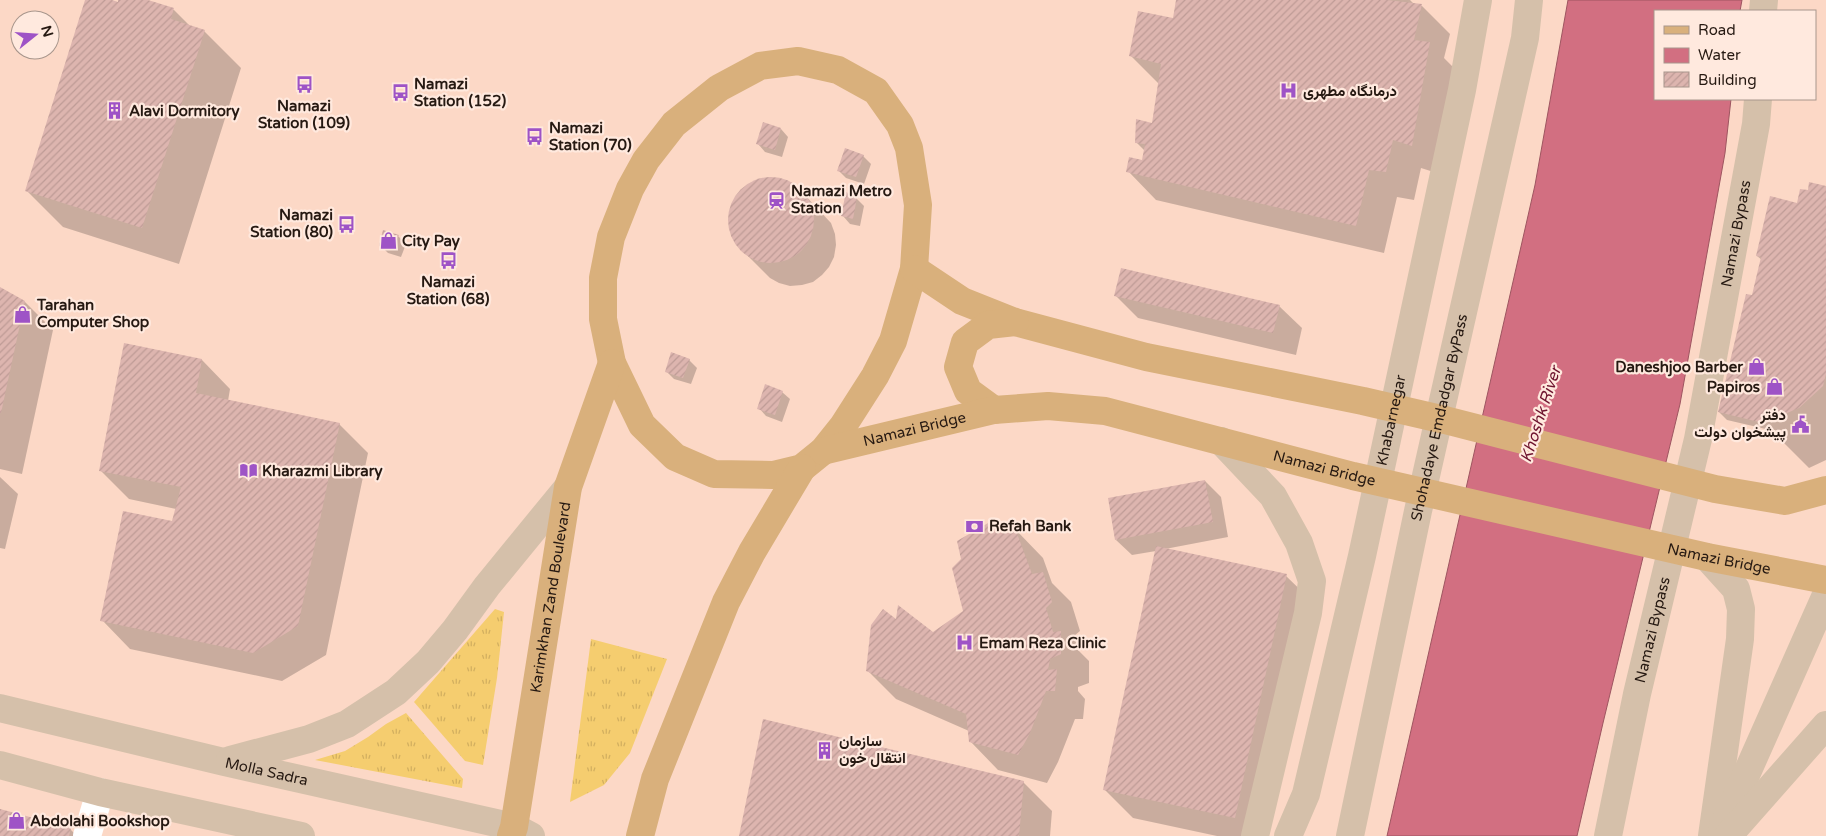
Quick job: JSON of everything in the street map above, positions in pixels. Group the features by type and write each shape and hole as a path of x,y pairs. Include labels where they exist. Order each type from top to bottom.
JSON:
{"main road":[{"name":"Khabarnegar","path":"1288,836 1306,794 1364,547 1460,100 1478,0"},
{"name":"Shohadaye Emdadgar ByPass","path":"1350,836 1418,511 1525,38 1529,0"},
{"path":"640,836 655,779 726,602 752,552 802,468 823,451 843,426 875,376 893,341 914,269 918,206 908,148 900,125 876,91 838,70 798,62 760,66 720,88 674,124 646,160 630,188 611,237 603,278 603,319 612,363 642,425 675,457 714,474 772,475 802,468"},
{"name":"Namazi Bypass","path":"1608,836 1637,694 1698,439 1753,142 1758,100"},
{"path":"914,269 962,301 1015,322 1146,357 1363,401 1445,420 1715,489 1785,501 1826,490"},
{"path":"994,410 968,391 958,367 964,342 988,324 1015,322"},
{"name":"Karimkhan Zand Boulevard","path":"519,833 568,487 612,363"},
{"name":"Namazi Bridge","path":"823,451 994,410 1048,406 1105,412 1353,476 1707,557 1826,580"},
{"path":"1221,441 1273,496 1299,543 1312,581 1308,613 1255,836"},
{"path":"224,762 277,749 347,724 396,692 428,662 455,630 486,586 568,487"},
{"path":"1707,557 1736,589 1741,609 1726,835"},
{"path":"1726,835 1826,595"},
{"name":"Molla Sadra","path":"0,708 519,833"},
{"path":"1726,835 1826,725"},
{"path":"0,765 100,792 301,836"},
{"path":"1301,836 1306,794"}],"street":[{"path":"86,836 100,792"}],"green space":[{"path":"495,609 504,612 497,678 483,765 465,761 414,702"},
{"path":"591,639 667,659 630,753 604,785 570,802"},
{"path":"406,713 463,779 462,788 315,760 345,751"}],"water":[{"name":"Khoshk River","path":"1568,0 1742,0 1740,10 1654,10 1654,100 1731,100 1725,153 1680,404 1577,836 1387,836 1535,185"}],"building":[{"name":"Alavi Dormitory","path":"85,0 112,0 118,2 118,0 148,0 174,8 171,19 205,30 142,228 25,191"},
{"name":"درمانگاه مطهری","path":"1176,0 1387,0 1422,4 1414,40 1430,42 1412,146 1393,140 1386,172 1369,170 1356,226 1126,172 1129,157 1142,160 1145,144 1135,143 1136,119 1152,123 1161,64 1129,56 1138,11 1173,18"},
{"path":"763,122 781,128 775,150 756,144"},
{"path":"845,148 864,155 856,177 837,171"},
{"path":"771,177 787,180 795,184 807,196 811,204 814,220 811,236 807,244 795,256 787,260 771,263 755,260 747,256 735,244 731,236 728,220 731,204 735,196 747,184 755,180"},
{"path":"1809,182 1826,186 1826,374 1823,386 1799,408 1763,423 1718,412 1746,294 1752,295 1761,257 1756,256 1770,196 1797,203 1800,189 1808,190"},
{"path":"846,192 857,197 853,219 841,216"},
{"name":"City Pay","path":"383,230 399,235 393,250 379,246"},
{"path":"1121,268 1280,305 1273,333 1114,296"},
{"path":"0,287 25,301 1,413 0,413"},
{"path":"124,343 202,359 196,393 340,423 298,626 253,653 100,621 123,511 172,521 181,487 99,471"},
{"path":"671,352 690,359 683,378 665,372"},
{"path":"765,384 783,391 775,415 757,409"},
{"path":"1205,480 1213,522 1115,540 1108,498"},
{"name":"Emam Reza Clinic","path":"995,519 1015,528 1032,574 1043,572 1052,602 1046,608 1053,632 1061,631 1061,654 1050,659 1048,670 1057,669 1055,691 1046,691 1030,733 1018,755 969,742 966,714 866,671 871,625 883,609 896,619 898,605 933,632 963,611 952,568 961,559 957,541"},
{"path":"1156,546 1287,574 1235,818 1103,790"},
{"name":"سازمان انتقال خون","path":"763,719 1024,781 1019,836 739,836"},
{"path":"0,809 71,828 69,836 0,836"}],"place":[{"name":"Namazi Station (109)","path":"304,85"},
{"name":"درمانگاه مطهری","path":"1289,91"},
{"name":"Namazi Station (152)","path":"400,93"},
{"name":"Alavi Dormitory","path":"115,111"},
{"name":"Namazi Station (70)","path":"535,137"},
{"name":"Namazi Metro Station","path":"777,200"},
{"name":"Namazi Station (80)","path":"347,224"},
{"name":"City Pay","path":"388,241"},
{"name":"Namazi Station (68)","path":"448,261"},
{"name":"Tarahan Computer Shop","path":"23,314"},
{"name":"Daneshjoo Barber","path":"1757,367"},
{"name":"Papiros","path":"1774,387"},
{"name":"دفتر پیشخوان دولت","path":"1800,424"},
{"name":"Kharazmi Library","path":"248,471"},
{"name":"Refah Bank","path":"975,526"},
{"name":"Emam Reza Clinic","path":"965,643"},
{"name":"سازمان انتقال خون","path":"825,750"},
{"name":"Abdolahi Bookshop","path":"16,821"}]}
